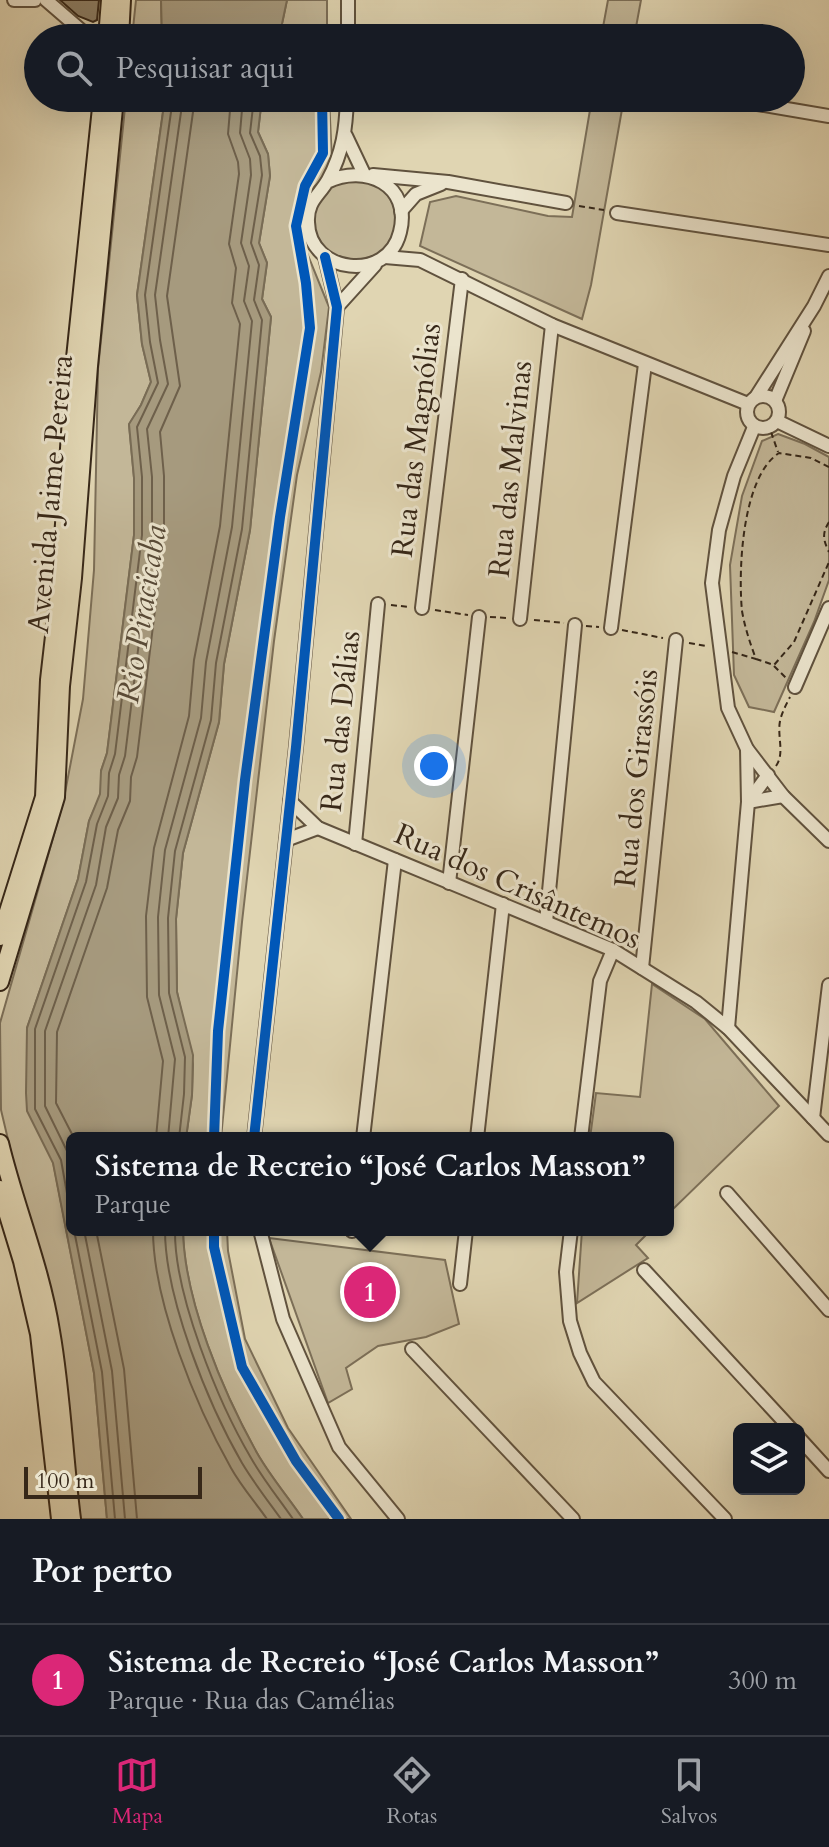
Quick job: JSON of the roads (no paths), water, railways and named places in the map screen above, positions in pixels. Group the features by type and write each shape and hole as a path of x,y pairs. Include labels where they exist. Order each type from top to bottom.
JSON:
{"main road":[{"path":"108,24 110,0"},
{"path":"121,24 122,0"},
{"name":"Avenida Jaime Pereira","path":"0,937 44,797 49,680 60,584 75,358 101,112"},
{"name":"Avenida Jaime Pereira","path":"0,982 56,797 61,686 114,112"},
{"path":"0,1143 33,1254 51,1330 72,1519"},
{"path":"0,1189 22,1261 39,1334 60,1519"}],"street":[{"path":"14,0 35,0"},
{"path":"46,0 74,24"},
{"path":"348,0 348,24"},
{"path":"255,1132 337,307 325,257 311,239 307,224 309,208 327,182 346,136 347,112"},
{"path":"805,112 829,116"},
{"path":"337,307 399,238 402,224 401,211 389,188 367,174 346,136"},
{"path":"327,182 341,175 367,174 448,182 566,203"},
{"path":"401,211 416,194 448,182"},
{"path":"617,213 829,245"},
{"path":"399,238 420,260 552,325 645,364 752,400 766,396 775,401 779,411 773,424"},
{"path":"325,257 347,267 362,267 381,260 420,260"},
{"path":"754,427 746,414 752,400 825,294 829,276"},
{"name":"Rua das Magnólias","path":"422,608 462,279"},
{"path":"775,401 814,306"},
{"name":"Rua das Malvinas","path":"520,619 552,325"},
{"path":"611,628 645,364"},
{"path":"754,427 773,424 829,446"},
{"path":"754,427 734,476 719,530 712,583 728,708 747,749 783,796 829,841"},
{"name":"Rua das Dálias","path":"355,844 378,604"},
{"path":"795,687 829,608"},
{"path":"449,883 479,617"},
{"path":"546,922 575,625"},
{"name":"Rua dos Girassóis","path":"642,968 676,640"},
{"path":"728,1028 748,802 747,749"},
{"path":"748,802 768,775"},
{"path":"748,802 783,796"},
{"name":"Rua dos Crisântemos","path":"290,801 318,828 613,950 696,1002 728,1028 829,1135"},
{"path":"286,840 318,828"},
{"path":"364,1132 395,860"},
{"path":"478,1132 503,904"},
{"path":"582,1132 600,981 613,950"},
{"path":"813,1118 829,985"},
{"path":"727,1193 829,1310"},
{"path":"262,1236 283,1319 339,1447 398,1519"},
{"path":"460,1284 465,1236"},
{"path":"570,1236 566,1272 570,1321 580,1353 594,1382 725,1519"},
{"path":"644,1270 785,1423"},
{"path":"412,1349 573,1519"},
{"path":"805,1445 829,1471"}],"water":[{"path":"161,0 287,0 282,24 162,24"},
{"name":"Rio Piracicaba","path":"163,112 260,112 258,132 268,154 270,176 259,243 267,263 262,299 271,317 250,530 224,664 219,722 183,853 176,919 177,992 193,1055 187,1132 66,1132 66,1230 53,1163 27,1111 27,1028 78,879 107,753 134,535 134,478 129,424 151,382 142,344 137,295"},
{"path":"67,1236 183,1236 190,1286 219,1374 257,1453 303,1519 107,1519 94,1373"}],"place":[{"name":"Sistema de Recreio “José Carlos Masson”","path":"370,1292"}]}
